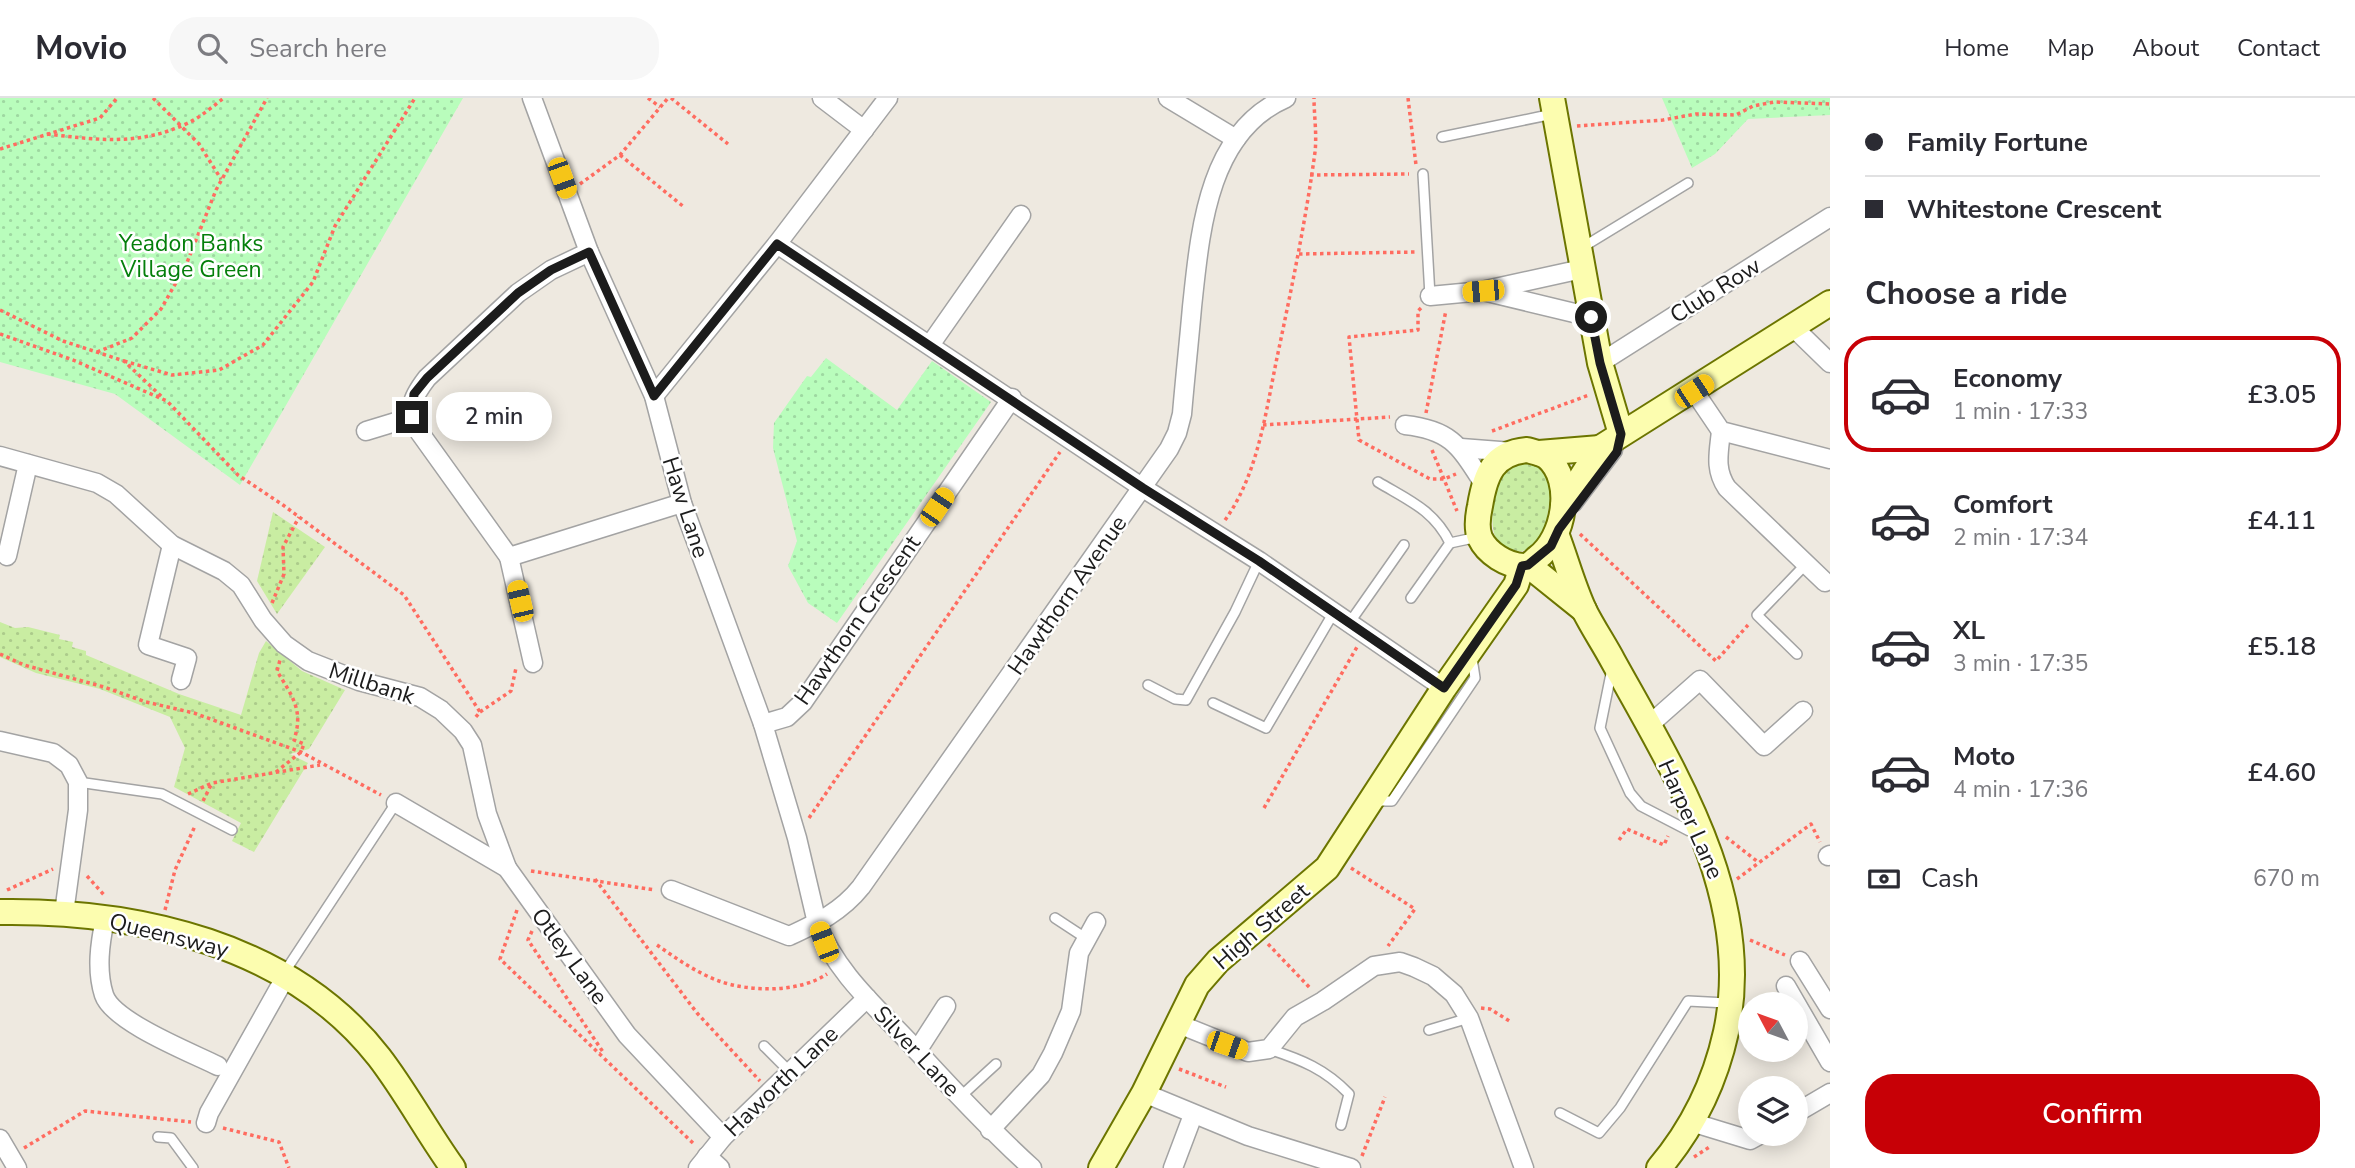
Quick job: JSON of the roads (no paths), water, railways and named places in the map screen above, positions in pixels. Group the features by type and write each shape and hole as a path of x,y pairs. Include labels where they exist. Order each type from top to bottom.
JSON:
{"street":[{"name":"Haw Lane","path":"532,98 589,252 654,396 682,503 763,724 797,838 817,923"},
{"path":"822,98 864,130"},
{"path":"654,396 777,244 888,98"},
{"path":"1168,98 1236,139"},
{"name":"Hawthorn Avenue","path":"671,890 789,936 817,923 848,903 1143,488 1177,433 1182,414 1199,235 1218,171 1236,139 1254,120 1286,98"},
{"path":"1559,113 1591,317 1600,363 1621,434"},
{"path":"930,345 1021,215"},
{"name":"Club Row","path":"1600,363 1830,218"},
{"path":"777,244 1012,398 1143,488 1259,561 1444,688"},
{"path":"532,654 509,557 420,433 412,417 414,394 427,378 518,293 551,270 589,252"},
{"path":"1430,296 1483,291 1580,260"},
{"path":"1483,291 1591,317"},
{"name":"High Street","path":"1101,1168 1144,1093 1197,985 1218,961 1327,869 1444,688 1516,585 1525,566 1544,553 1600,448 1830,303"},
{"path":"1793,327 1830,363"},
{"path":"1694,391 1721,431 1717,467 1727,488 1825,582"},
{"name":"Hawthorn Crescent","path":"763,724 787,717 803,702 1012,398"},
{"path":"366,431 412,417"},
{"path":"1405,425 1433,431 1468,452 1513,452"},
{"path":"1721,431 1830,459"},
{"name":"High Street","path":"1513,452 1527,450 1538,453 1600,448"},
{"path":"1468,452 1484,484"},
{"path":"1513,452 1494,464 1484,484 1478,518 1480,537 1491,553 1505,561 1525,566"},
{"path":"1538,453 1548,458 1561,483 1561,523"},
{"name":"Millbank","path":"0,456 97,483 116,494 172,545 224,571 241,585 263,620 284,644 308,661 359,681 419,697 441,710 463,731 472,745 487,814 508,868"},
{"path":"6,556 28,464"},
{"path":"509,557 682,503"},
{"name":"Harper Lane","path":"1561,523 1584,610 1668,764 1703,838 1722,891 1730,932 1732,1003 1718,1065 1691,1122 1659,1168"},
{"path":"172,545 148,645 187,657 181,680"},
{"name":"Harper Lane","path":"1525,566 1584,610"},
{"path":"1648,726 1700,680 1764,746 1802,712"},
{"path":"0,741 53,753 69,765 78,782 78,810 64,913"},
{"name":"Otley Lane","path":"396,803 508,868 627,1035 723,1137"},
{"name":"Queensway","path":"4,901 116,920 206,941 242,954 312,991 348,1023 380,1058 453,1168"},
{"path":"116,920 99,967 104,997 134,1026 218,1066"},
{"path":"990,1130 1041,1075 1053,1053 1070,1011 1079,953 1096,922"},
{"name":"Silver Lane","path":"817,923 824,942 839,966 867,998 990,1130 1032,1168"},
{"path":"1800,961 1830,1009"},
{"path":"1177,1024 1248,1052 1269,1049 1295,1017 1374,966 1401,962 1433,976 1454,994 1468,1016 1524,1168"},
{"path":"206,1123 284,975"},
{"path":"1786,986 1830,1062"},
{"name":"Haworth Lane","path":"708,1164 723,1137 867,998"},
{"path":"917,1051 946,1006"},
{"path":"1144,1093 1248,1136 1356,1163"},
{"path":"1808,1106 1830,1093"},
{"path":"1173,1168 1193,1115"},
{"path":"1691,1122 1738,1136"},
{"path":"0,1139 14,1162"}],"lane":[{"path":"1443,137 1559,113"},
{"path":"1423,174 1430,296"},
{"path":"1580,260 1688,183"},
{"name":"High Street","path":"1561,523 1617,452 1621,434"},
{"path":"1378,482 1430,513 1450,543"},
{"path":"1411,598 1450,543 1480,537"},
{"path":"1357,627 1405,545"},
{"path":"1149,685 1175,699 1186,700 1235,612 1259,561"},
{"path":"1797,654 1757,615 1806,564"},
{"path":"1213,703 1266,728 1334,612"},
{"path":"1371,801 1392,801 1475,678 1470,649"},
{"path":"1614,662 1600,728 1630,793 1641,806 1703,838"},
{"path":"78,782 162,794 232,830"},
{"path":"284,975 396,803"},
{"path":"1055,918 1087,939"},
{"path":"1560,1113 1599,1133 1620,1108 1688,1001 1732,1003"},
{"path":"1429,1030 1468,1016"},
{"path":"764,1046 789,1071"},
{"path":"1269,1049 1306,1061 1335,1080 1349,1094 1341,1125"},
{"path":"960,1097 996,1064"},
{"path":"158,1137 171,1138 193,1168"}],"park label":[{"name":"Yeadon Banks Village Green","path":"191,256"}]}
